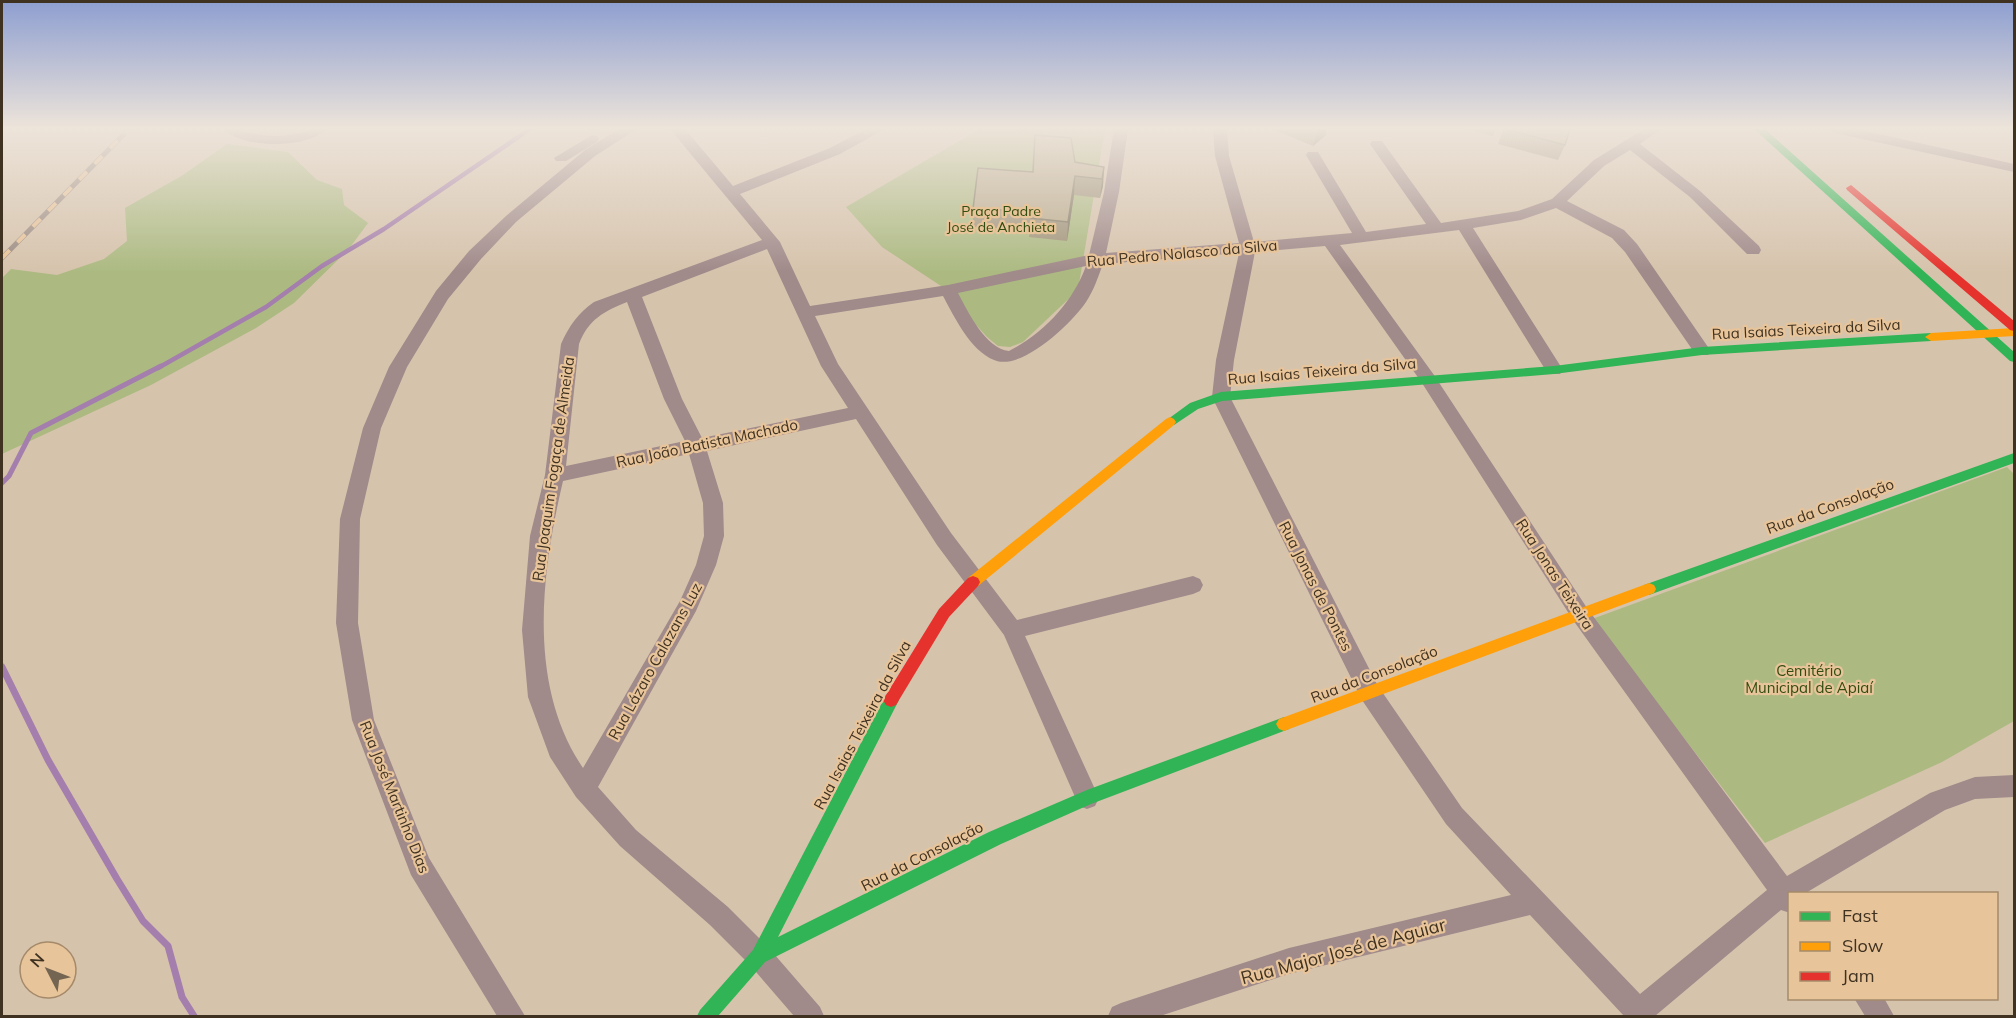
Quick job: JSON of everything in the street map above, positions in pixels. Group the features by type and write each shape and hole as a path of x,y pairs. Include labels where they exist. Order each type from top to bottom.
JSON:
{"street":[{"name":"Rua José Martinho Dias","path":"512,1017 420,866 363,720 347,623 350,519 372,428 398,367 442,295 475,255 511,219 562,177"},
{"path":"718,177 772,242 830,366 859,412 944,539 1012,630 1087,798"},
{"path":"732,192 771,177"},
{"path":"948,290 959,311 989,351 1008,357 1019,354 1068,313 1081,297 1096,259 1114,177"},
{"path":"1221,397 1225,360 1248,247 1228,177"},
{"path":"1325,177 1360,236"},
{"path":"1400,177 1437,228"},
{"path":"1584,177 1557,202 1618,234 1631,248 1702,351"},
{"path":"1677,177 1715,210 1753,250"},
{"path":"1812,177 2014,358"},
{"path":"1838,177 2014,327"},
{"name":"Rua Pedro Nolasco da Silva","path":"806,312 948,290 1096,259 1329,241 1463,225 1521,215 1557,202"},
{"path":"1463,225 1554,370"},
{"name":"Rua Jonas Teixeira","path":"1329,241 1428,379 1580,614 1786,897"},
{"name":"Rua Joaquim Fogaça de Almeida","path":"759,956 719,916 628,838 584,789 558,750 539,697 533,630 540,536 555,475 570,344 576,327 585,316 600,306 772,242"},
{"name":"Rua Lázaro Calazans Luz","path":"584,789 689,605 706,565 714,536 713,503 696,445 673,399 632,293"},
{"name":"Rua Isaias Teixeira da Silva","path":"759,956 903,678 944,613 975,580 1175,418 1194,406 1221,397 1554,370 1702,351 2014,332"},
{"name":"Rua Jonas de Pontes","path":"1221,397 1370,693 1454,816 1641,1015"},
{"name":"Rua João Batista Machado","path":"555,475 859,412"},
{"name":"Rua da Consolação","path":"759,956 995,838 1087,798 1580,614 2014,458"},
{"path":"1012,630 1193,585"},
{"path":"1794,892 1938,801 1975,788 2014,786"},
{"path":"1641,1015 1786,897"},
{"name":"Rua Major José de Aguiar","path":"1121,1017 1290,961 1533,902"},
{"path":"706,1017 759,956 811,1017"},
{"path":"1868,1000 1881,1017"}],"green space":[{"path":"180,177 313,177 342,189 344,205 368,223 348,250 294,303 256,328 151,385 2,454 2,278 11,269 57,275 104,259 127,241 125,208"},
{"name":"Praça Padre José de Anchieta","path":"898,177 1097,177 1078,290 1023,342 1010,347 998,346 987,337 941,286 882,247 846,207"},
{"name":"Cemitério Municipal de Apiaí","path":"2007,467 2014,474 2014,721 1942,762 1765,843 1592,619"}],"building":[{"path":"977,177 1075,177 1068,222 1030,218 1030,211 973,209"},
{"path":"1080,177 1102,177 1102,179"}],"waterway":[{"path":"158,368 266,307 322,266 384,229 461,177"},
{"path":"2,483 9,476 31,433 161,366"},
{"path":"2,667 48,760 117,879 143,921 168,946 182,997 194,1016"}],"railway":[{"path":"2,258 82,177"}],"traffic: fast":[{"path":"1812,177 2014,358"},
{"path":"1170,422 1194,406 1221,397 1554,370 1702,351 1931,337"},
{"path":"1649,589 2014,458"},
{"path":"706,1016 759,956 891,700"},
{"path":"759,956 995,838 1087,798 1284,724"}],"traffic: slow":[{"path":"1931,337 2014,332"},
{"path":"973,582 1170,422"},
{"path":"1284,724 1649,589"}],"traffic: jam":[{"path":"1851,188 2014,327"},
{"path":"891,700 944,613 973,582"}]}
